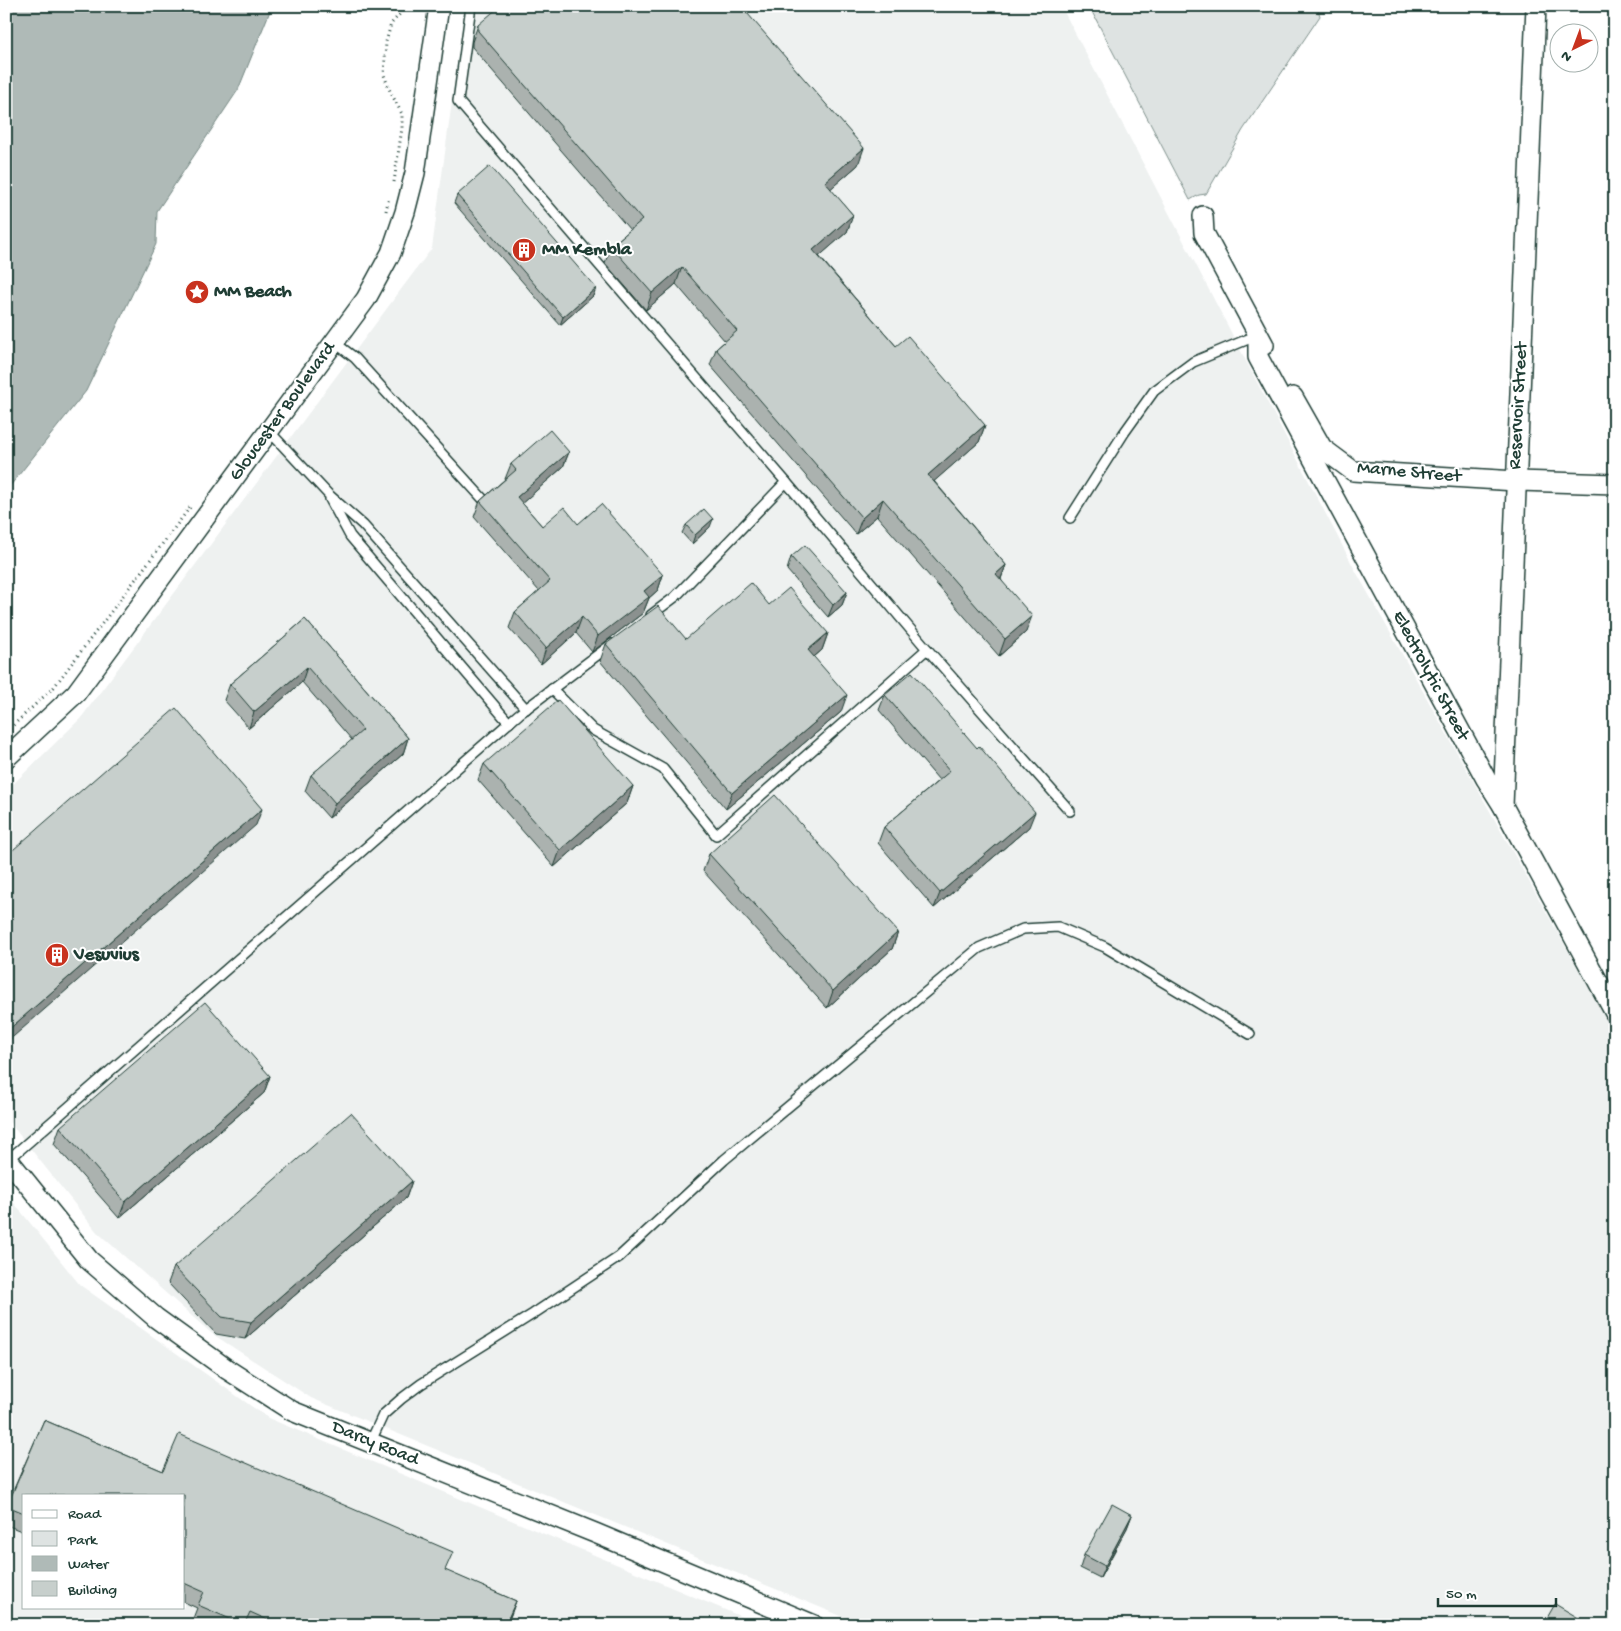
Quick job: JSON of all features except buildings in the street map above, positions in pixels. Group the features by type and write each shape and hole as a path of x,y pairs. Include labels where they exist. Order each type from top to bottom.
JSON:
{"street":[{"name":"Gloucester Boulevard","path":"6,758 76,693 366,299 391,253 405,212 415,173 439,6"},
{"name":"Reservoir Street","path":"1504,806 1536,6"},
{"name":"Marne Street","path":"1203,216 1204,233 1322,448 1353,471 1516,481 1615,484"},
{"name":"Electrolytic Street","path":"1258,334 1258,357 1615,1013"},
{"name":"Darcy Road","path":"7,1159 89,1260 156,1318 228,1370 292,1411 595,1533 814,1625"}],"lane":[{"path":"471,6 458,100 927,649 1070,811"},
{"path":"1070,518 1124,433 1154,391 1193,362 1258,334"},
{"path":"334,342 355,358 483,499"},
{"path":"269,431 328,494 363,526 526,709"},
{"path":"644,620 675,597 786,482"},
{"path":"328,494 350,536 509,723"},
{"path":"7,1159 509,723 621,638"},
{"path":"552,689 593,730 663,770 716,834 927,649"},
{"path":"370,1443 383,1415 400,1399 619,1257 724,1160 979,948 1023,929 1058,927 1105,947 1250,1034"}],"path":[{"path":"385,213 394,181 402,121 402,114 384,75 386,42 391,24 407,6"},
{"path":"6,732 54,687 193,502"}],"shaded area":[{"path":"465,6 1061,6 1354,568 1615,1035 1615,1625 863,1625 311,1398 211,1333 97,1232 6,1118 6,791 81,718 432,248"},
{"path":"6,1193 80,1285 268,1418 761,1625 6,1625"}],"green space":[{"path":"1089,6 1317,6 1320,16 1243,130 1206,194 1199,195 1190,200"}],"water":[{"path":"6,6 272,6 238,90 157,211 156,244 86,391 6,491"}],"place":[{"name":"MM Kembla","path":"524,250"},
{"name":"MM Beach","path":"197,292"},
{"name":"Vesuvius","path":"57,955"}]}
